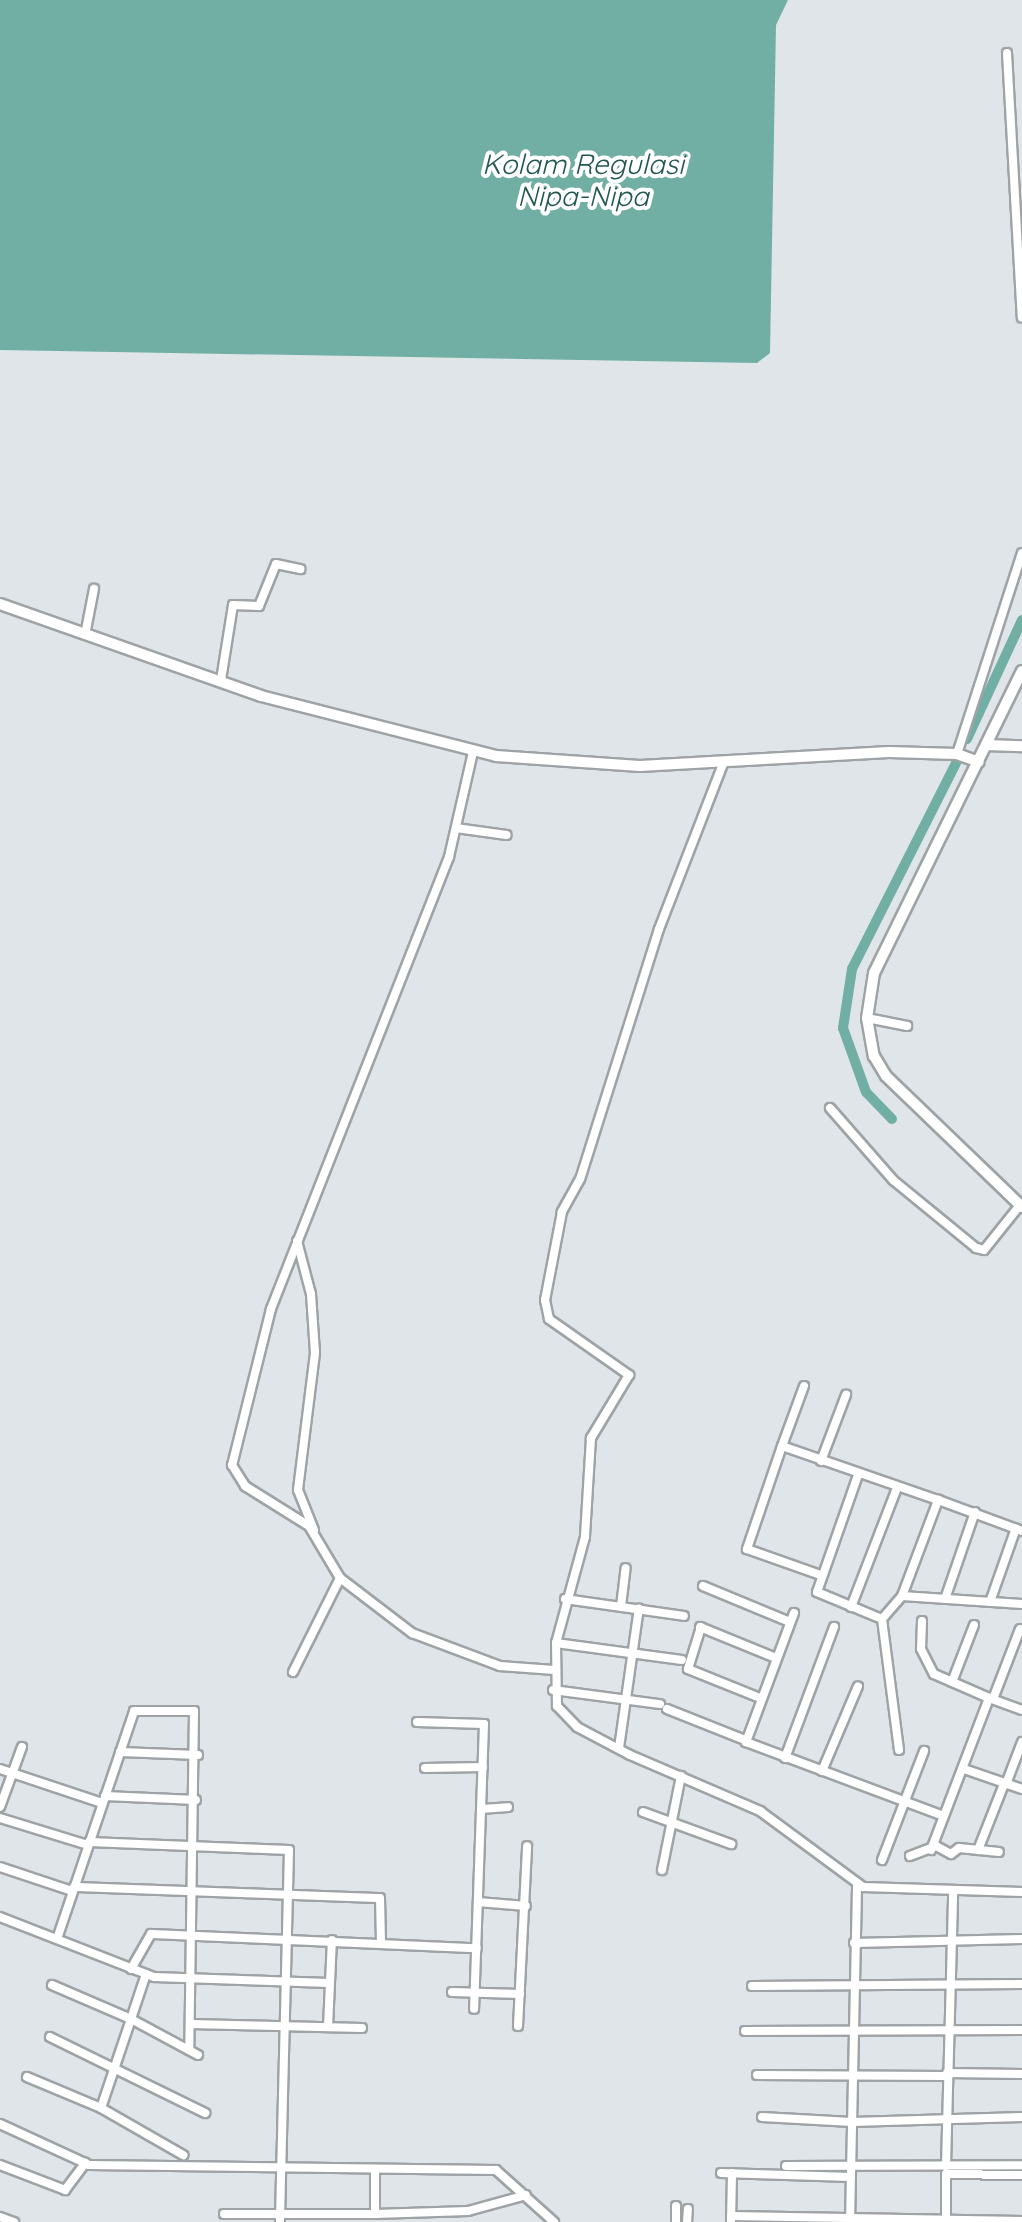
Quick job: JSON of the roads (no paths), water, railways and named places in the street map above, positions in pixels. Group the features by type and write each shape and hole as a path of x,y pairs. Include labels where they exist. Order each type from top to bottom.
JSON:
{"street":[{"path":"1007,53 1022,318"},
{"path":"957,754 1022,553"},
{"path":"221,680 233,606 259,606 276,564 300,569"},
{"path":"86,630 94,589"},
{"path":"0,604 86,630 221,680 474,752 581,764 722,764 889,752 957,754 979,762"},
{"path":"830,1108 893,1180 976,1248 984,1250 1021,1206 886,1076 874,1056 867,1018 874,973 1022,671"},
{"path":"986,746 1022,746"},
{"path":"315,1532 245,1486 232,1466 270,1309 456,828 474,752"},
{"path":"722,764 659,929 555,1245 546,1314 629,1375 590,1438 585,1537 565,1599 556,1643 553,1690 564,1718 619,1748 760,1812 871,1890 1022,1892"},
{"path":"456,828 507,835"},
{"path":"867,1018 907,1026"},
{"path":"296,1241 311,1294 315,1353 298,1490 340,1578 420,1637 500,1666 554,1670"},
{"path":"804,1386 747,1549 821,1575"},
{"path":"821,1461 846,1395"},
{"path":"782,1446 1019,1530 990,1602"},
{"path":"858,1474 821,1575 820,1596 882,1618"},
{"path":"851,1607 897,1488"},
{"path":"899,1750 882,1618 902,1596 938,1500"},
{"path":"946,1599 975,1512"},
{"path":"621,1606 626,1568"},
{"path":"292,1672 340,1578"},
{"path":"703,1586 792,1618 744,1740"},
{"path":"902,1596 1022,1604"},
{"path":"565,1599 684,1616"},
{"path":"619,1748 639,1608"},
{"path":"922,1622 925,1663 952,1682 1022,1710"},
{"path":"760,1698 688,1669 698,1626 776,1658"},
{"path":"952,1682 974,1626"},
{"path":"785,1758 834,1627"},
{"path":"931,1850 1020,1629"},
{"path":"556,1643 682,1660"},
{"path":"822,1772 858,1686"},
{"path":"553,1690 664,1707 785,1758 944,1816"},
{"path":"52,1985 131,2019 193,2053 190,2024 198,1755 194,1711 139,1709 120,1752 58,1936"},
{"path":"417,1722 484,1724 474,2010"},
{"path":"978,1850 1022,1742"},
{"path":"0,1808 22,1747"},
{"path":"882,1860 924,1751"},
{"path":"120,1752 198,1755"},
{"path":"425,1768 482,1767"},
{"path":"0,1769 104,1799 196,1800"},
{"path":"964,1770 1022,1790"},
{"path":"662,1870 681,1776"},
{"path":"481,1808 508,1808"},
{"path":"643,1812 672,1819 731,1844"},
{"path":"0,1818 88,1844 289,1850 280,2218"},
{"path":"518,2026 527,1846"},
{"path":"910,1856 931,1850 999,1852"},
{"path":"0,1867 73,1889 382,1898 381,1942"},
{"path":"850,2221 857,1882"},
{"path":"946,2166 953,1892"},
{"path":"478,1902 526,1906"},
{"path":"0,1917 58,1936 146,1974 192,1980 329,1983"},
{"path":"132,1969 151,1934 476,1948"},
{"path":"854,1943 1022,1939"},
{"path":"328,2027 332,1940"},
{"path":"101,2108 146,1974"},
{"path":"752,1986 1022,1984"},
{"path":"452,1992 520,1994"},
{"path":"190,2024 362,2028"},
{"path":"745,2031 1022,2030"},
{"path":"50,2037 115,2065 205,2114"},
{"path":"758,2075 851,2078 1022,2074"},
{"path":"27,2078 101,2108 183,2154"},
{"path":"762,2117 852,2122 1022,2117"},
{"path":"0,2124 85,2163 376,2171 496,2170 554,2222"},
{"path":"0,2165 65,2190 85,2163"},
{"path":"786,2166 1022,2165"},
{"path":"375,2214 376,2171"},
{"path":"722,2173 851,2177"},
{"path":"732,2173 732,2219 1022,2221"},
{"path":"946,2221 946,2174 1022,2176"},
{"path":"224,2214 280,2218 468,2212 526,2195"},
{"path":"676,2206 676,2222"},
{"path":"688,2209 688,2222"},
{"path":"0,2216 14,2222"}],"water":[{"name":"Kolam Regulasi Nipa-Nipa","path":"0,0 788,0 776,25 770,353 757,363 0,350"}],"waterway":[{"path":"967,739 1022,620"},
{"path":"892,1119 866,1092 843,1028 852,969 956,763"}]}
